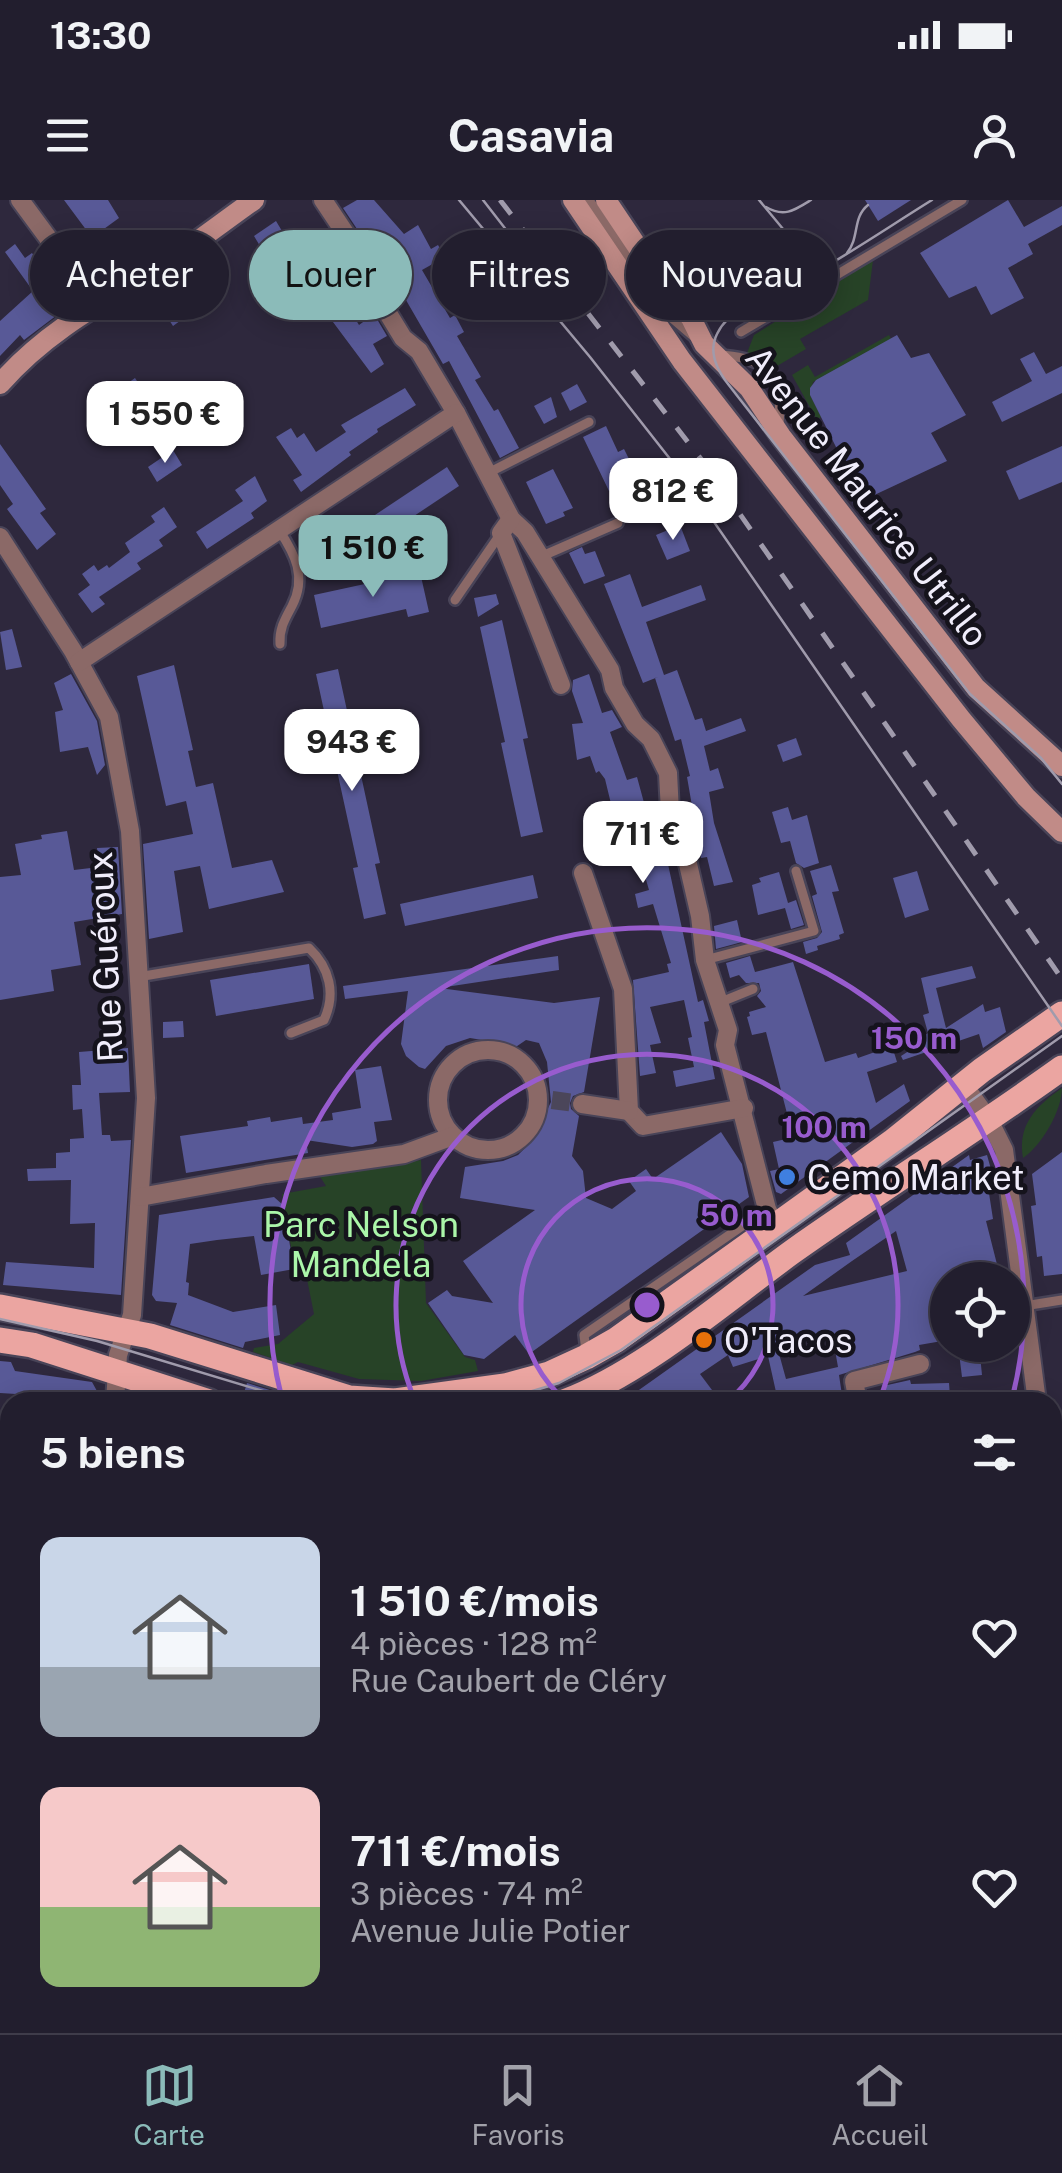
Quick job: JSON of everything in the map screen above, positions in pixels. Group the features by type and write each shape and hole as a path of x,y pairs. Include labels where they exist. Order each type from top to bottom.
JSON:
{"main road":[{"path":"484,1392 549,1374 616,1340 771,1217 892,1142 963,1084 1062,1014"},
{"path":"604,1392 650,1354 899,1177 990,1120 1062,1068"},
{"path":"0,1306 127,1330 329,1392"},
{"path":"0,1340 32,1344 176,1392"}],"street":[{"path":"20,200 42,230"},
{"path":"212,230 254,200"},
{"path":"323,200 369,269 375,292 403,338 418,351 488,472 561,685"},
{"name":"Avenue Maurice Utrillo","path":"573,200 682,361 961,719 1026,797 1062,832"},
{"name":"Avenue Maurice Utrillo","path":"606,200 710,350 749,388 778,432 976,688 1062,766"},
{"path":"0,384 34,349 73,320"},
{"path":"79,662 456,413"},
{"path":"506,526 525,532 610,670 614,688 634,724 651,739 668,773 670,812 682,838 705,960 711,985 721,1002 728,1030 725,1045 771,1217"},
{"name":"Rue Guéroux","path":"0,537 79,662 109,718 130,831 146,1098 132,1314 118,1355 116,1392"},
{"path":"583,873 623,989 629,1111"},
{"path":"485,1050 516,1058 545,1100 528,1130 500,1149 467,1146 453,1136 440,1114 439,1088 446,1073 470,1053 485,1050"},
{"path":"963,1084 990,1120 1004,1150 1018,1262"},
{"path":"582,1104 629,1111 643,1126 744,1108"},
{"path":"140,1197 411,1153 453,1136"},
{"path":"1030,1350 1036,1392"},
{"path":"856,1392 854,1381 920,1364"}],"lane":[{"path":"590,200 626,253"},
{"path":"740,332 962,200"},
{"path":"671,320 682,361"},
{"path":"671,320 710,350"},
{"path":"488,472 589,422"},
{"path":"540,557 618,523"},
{"path":"455,600 506,526"},
{"path":"279,530 295,554 300,577 297,596 280,630 280,644"},
{"path":"705,960 814,931 796,871"},
{"path":"138,977 309,948 322,960 332,1003 324,1020 291,1033"},
{"path":"721,1002 753,989"},
{"path":"1030,1305 1062,1300"}],"green space":[{"path":"873,260 868,300 838,317 838,282"},
{"path":"778,320 833,320 800,339 806,349 777,366 747,353 754,335"},
{"path":"889,335 891,339 813,382 810,395 821,417 817,420 792,375 808,365 815,377"},
{"path":"1062,1088 1050,1126 1023,1158 1023,1136 1030,1117"},
{"name":"Parc Nelson Mandela","path":"421,1160 426,1303 465,1357 475,1360 478,1371 421,1381 359,1379 253,1352 254,1348 278,1344 314,1314 307,1279 295,1270 282,1194 326,1186 319,1175"}],"building":[{"path":"64,200 108,200 119,218 102,230 86,230"},
{"path":"357,200 374,200 400,230 358,230 343,208"},
{"path":"865,200 911,200 878,221"},
{"path":"1008,200 1024,227 1062,206 1062,225 1028,244 1033,254 1008,268 1024,298 991,315 976,286 949,298 920,253"},
{"path":"276,221 281,230 263,230"},
{"path":"418,225 432,248 432,264 422,270 432,287 432,320 458,320 464,332 457,336 481,377 475,380 494,411 498,409 519,448 500,458 449,361 443,364 412,310 410,230"},
{"path":"15,244 25,258 30,254 30,287 5,252"},
{"path":"30,294 30,320 50,320 24,340 20,335 0,356 0,321"},
{"path":"331,320 356,320 359,325 366,320 378,320 387,336 373,344 384,364 371,373"},
{"path":"897,335 911,358 929,353 966,415 931,433 947,461 853,505 849,473 810,388 816,380"},
{"path":"1034,352 1046,374 1062,366 1062,393 1002,422 992,402 1032,381 1020,359"},
{"path":"135,378 148,398 126,412 114,393"},
{"path":"577,384 587,402 570,411 561,393"},
{"path":"198,388 208,404 188,417 178,402"},
{"path":"405,388 416,405 377,429 349,452 351,455 301,492 293,480 302,475 276,437 291,428 297,438 304,433 316,452 346,432 341,425"},
{"path":"551,397 557,417 544,424 534,406"},
{"path":"606,426 618,452 624,449 638,477 609,491 583,437"},
{"path":"0,444 46,509 40,513 56,534 37,550 7,509 13,504 0,485"},
{"path":"1062,446 1062,482 1019,500 1006,471"},
{"path":"173,450 182,465 157,482 148,467"},
{"path":"447,467 459,486 384,536 372,517"},
{"path":"553,469 573,508 546,524 526,482"},
{"path":"255,476 267,501 251,513 254,518 207,549 196,532 243,501 235,490"},
{"path":"164,507 177,527 159,540 163,546 137,563 141,569 99,597 105,604 92,613 78,594 90,585 82,574 94,565 98,571 107,565 109,568 130,552 125,543 155,522 151,516"},
{"path":"680,525 690,551 667,560 656,535"},
{"path":"582,547 585,554 595,551 605,576 584,584 569,553"},
{"path":"420,572 429,612 408,617 406,609 321,628 314,595"},
{"path":"630,574 642,607 701,585 706,600 646,622 664,675 677,670 695,720 702,718 706,731 741,718 746,731 704,746 710,771 718,768 724,788 709,792 714,823 733,882 714,886 707,857 701,858 681,739 675,741 655,678 643,683 604,584"},
{"path":"496,594 499,604 478,617 474,598"},
{"path":"502,620 528,738 523,739 543,832 521,837 480,627"},
{"path":"12,629 22,667 6,670 0,632"},
{"path":"174,665 193,750 188,751 196,787 213,783 232,868 272,860 284,892 209,909 200,866 174,871 183,932 149,939 143,844 193,834 186,801 166,806 137,676"},
{"path":"338,669 380,863 375,864 386,914 364,919 353,868 358,867 316,674"},
{"path":"71,674 97,721 105,765 97,775 88,747 60,752 55,712 63,710 54,683"},
{"path":"589,674 602,713 612,710 622,727 610,732 627,780 637,777 646,810 652,809 655,832 661,832 698,1002 703,1000 709,1021 704,1022 715,1079 676,1087 673,1071 694,1067 684,1000 650,1007 661,1043 650,1045 656,1073 640,1076 633,980 669,972 667,964 671,963 653,904 638,908 635,894 649,890 635,842 623,845 621,838 588,844 583,818 613,812 605,779 599,771 596,773 590,756 577,760 572,724 583,723 572,691 573,680"},
{"path":"796,738 802,755 783,762 777,745"},
{"path":"788,807 792,820 807,815 819,863 804,868 796,863 790,841 781,843 772,812"},
{"path":"67,831 74,870 99,867 97,848 118,847 122,914 74,922 81,965 51,970 54,991 0,1000 0,877 21,875 15,844"},
{"path":"831,865 839,891 832,892 844,933 839,935 840,939 806,954 803,942 822,932 810,871"},
{"path":"917,871 929,910 905,918 893,878"},
{"path":"779,872 788,903 796,900 804,925 791,929 785,908 758,915 752,885 761,882 759,878"},
{"path":"533,875 538,898 405,926 400,904"},
{"path":"737,920 742,942 716,949 714,926"},
{"path":"558,956 559,970 439,988 554,1003 600,997 584,1092 573,1096 570,1103 579,1116 572,1156 583,1171 586,1198 612,1209 636,1191 629,1181 646,1169 653,1179 721,1132 742,1164 749,1197 529,1354 515,1335 484,1359 464,1355 428,1303 447,1290 452,1296 493,1303 463,1261 535,1210 460,1198 465,1167 503,1161 518,1155 532,1141 551,1102 547,1062 539,1043 526,1040 507,1053 488,1041 470,1038 446,1046 425,1069 419,1067 406,1056 401,1044 408,991 345,999 343,986"},
{"path":"750,956 755,972 793,962 825,1062 856,1053 858,1058 892,1046 897,1062 867,1072 876,1103 904,1084 910,1101 781,1194 776,1192 770,1171 779,1169 773,1142 786,1139 785,1131 791,1129 766,1032 752,1035 747,1017 749,1012 766,1007 757,996 761,991 759,983 746,983 739,975 730,978 726,963"},
{"path":"309,964 314,999 216,1016 210,980"},
{"path":"972,966 976,978 936,988 946,1028 983,1004 985,1012 1000,1007 1006,1032 983,1048 979,1034 903,1060 901,1056 926,1040 924,1036 928,1033 923,1015 929,1013 921,978"},
{"path":"183,1021 184,1037 163,1038 163,1022"},
{"path":"128,1048 130,1092 99,1093 102,1135 110,1135 111,1141 131,1140 121,1295 3,1285 6,1262 94,1268 95,1223 70,1224 71,1180 28,1181 27,1169 56,1168 56,1153 70,1152 70,1139 84,1138 82,1109 73,1110 72,1085 81,1085 79,1052"},
{"path":"381,1066 392,1120 374,1122 377,1141 373,1144 352,1147 306,1140 308,1153 186,1173 180,1136 248,1126 247,1121 270,1117 271,1122 302,1117 303,1124 333,1120 332,1113 361,1108 355,1070"},
{"path":"1062,1152 1062,1274 1044,1276 1042,1256 1037,1257 1031,1206 1036,1205 1032,1174"},
{"path":"969,1155 970,1160 987,1155 992,1173 986,1174 993,1219 986,1221 996,1262 930,1262 930,1343 919,1345 920,1350 839,1375 842,1392 776,1392 768,1356 733,1367 728,1355 700,1374 714,1392 636,1392 815,1265 850,1255 846,1243","holes":["896,1231 907,1271 803,1296 852,1261","832,1333 838,1367 786,1379 778,1350"]},
{"path":"274,1197 283,1205 294,1269 261,1275 254,1236 217,1240 190,1244 186,1282 188,1295 233,1312 276,1305 280,1335 245,1342 243,1348 170,1325 177,1303 156,1301 152,1295 159,1215"},
{"path":"0,1361 11,1362 15,1371 92,1382 98,1392 0,1392"},
{"path":"960,1362 981,1362 982,1375 962,1377"},
{"path":"910,1380 911,1384 949,1383 950,1392 884,1392 883,1386"},
{"path":"247,1383 276,1392 244,1392"}],"tunnel":[{"path":"552,1100 582,1104"}],"tram line":[{"path":"459,200 674,464 1062,1026"},
{"path":"483,200 506,230"},
{"path":"759,200 784,230"},
{"path":"766,207 784,212 811,200"},
{"path":"932,200 820,270 736,312 717,334 715,360 728,384 970,694 1041,758 1062,784"},
{"path":"847,253 868,205"},
{"path":"529,1392 559,1383 621,1350 1062,1036"},
{"path":"0,1319 97,1341 266,1392"}],"railway":[{"path":"500,200 708,468 1062,979"}],"place":[{"name":"Cemo Market","path":"787,1177"},
{"name":"O'Tacos","path":"704,1340"}]}
